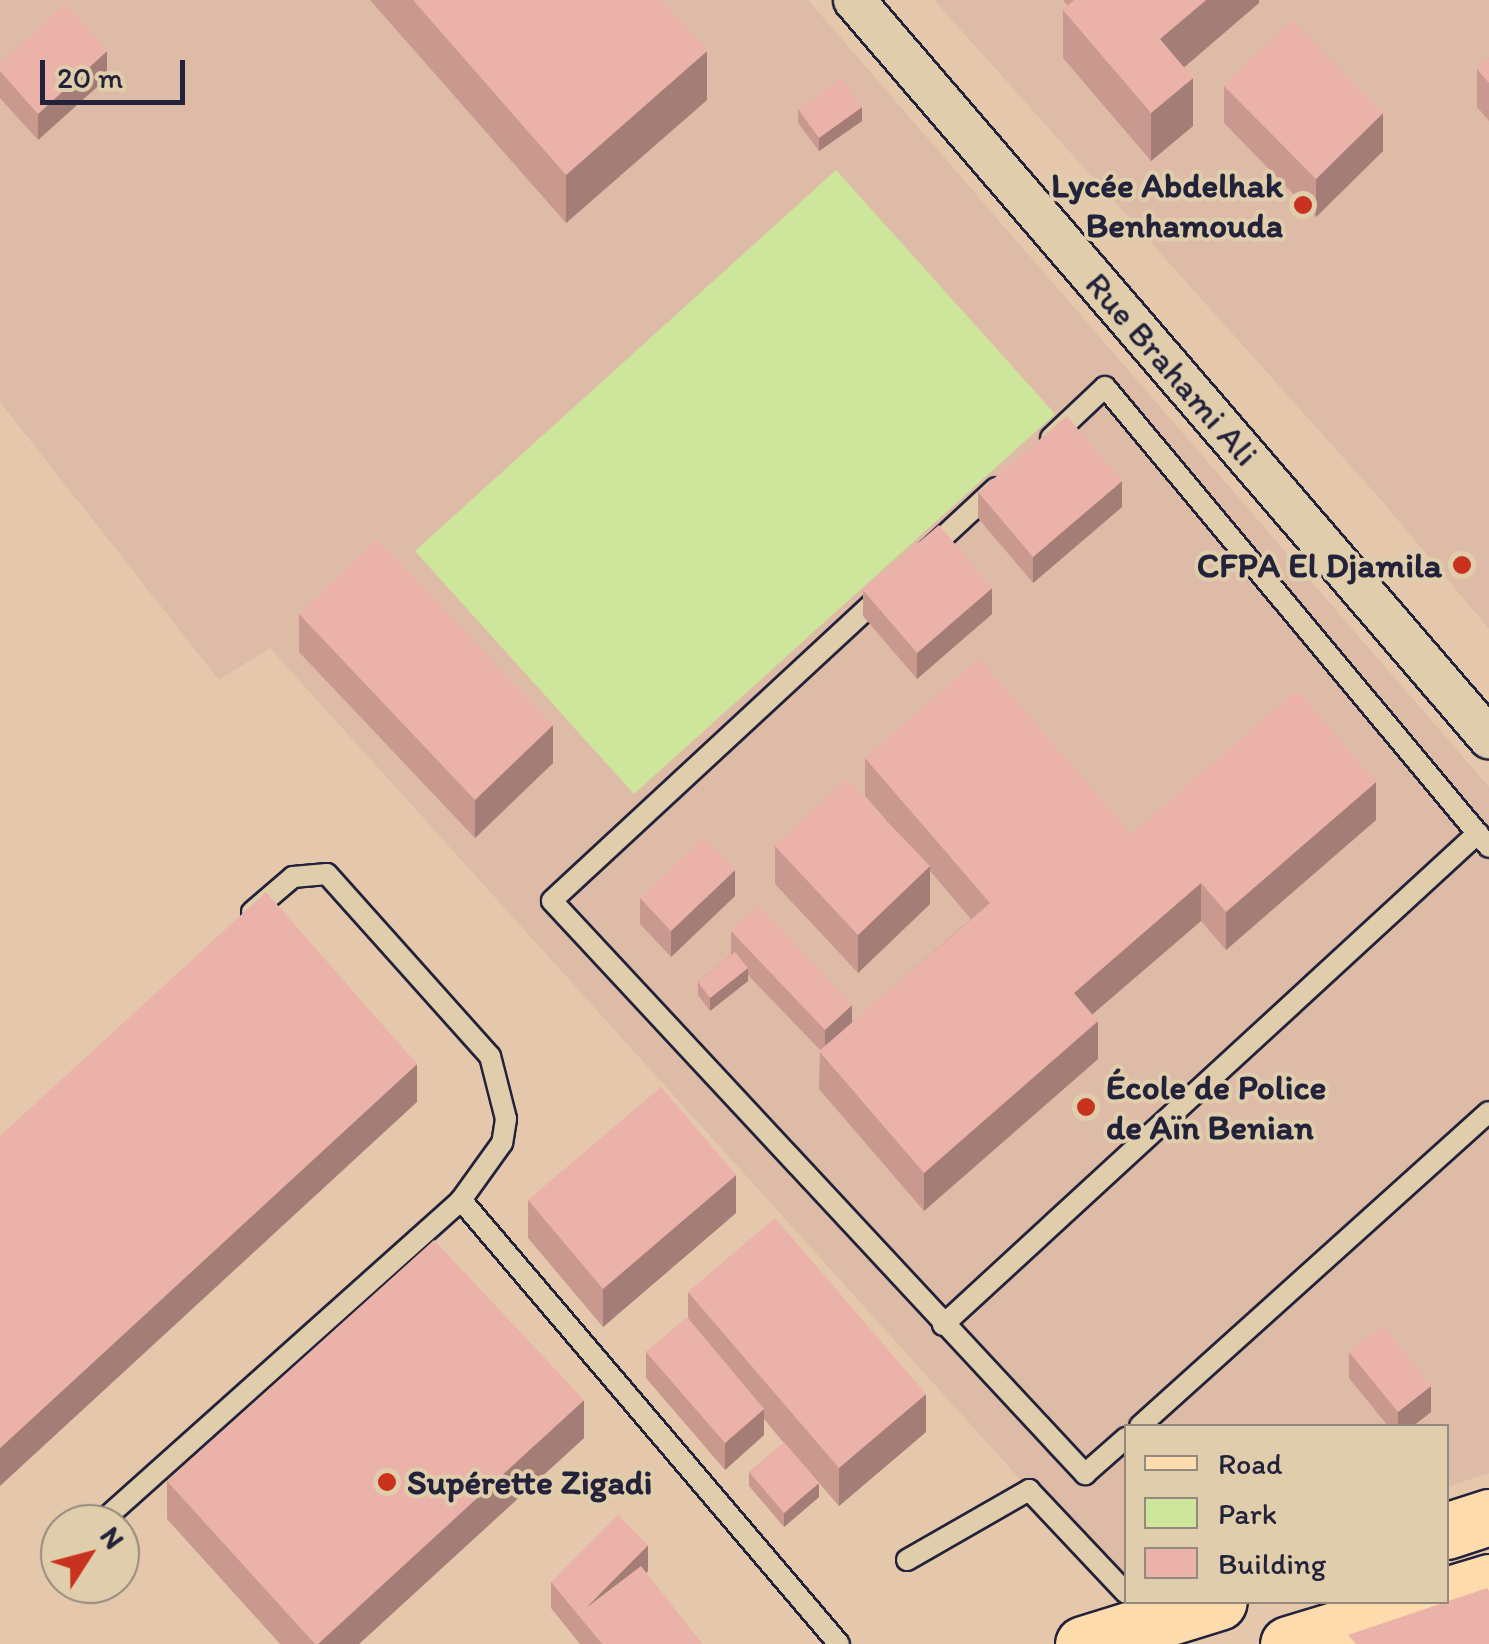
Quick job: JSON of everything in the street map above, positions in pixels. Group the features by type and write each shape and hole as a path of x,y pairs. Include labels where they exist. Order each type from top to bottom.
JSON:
{"main road":[{"path":"1449,1530 1489,1518"},
{"path":"1449,1595 1489,1582"},
{"path":"1083,1644 1136,1606 1178,1604"},
{"path":"1288,1644 1420,1604"}],"street":[{"name":"Rue Brahami Ali","path":"854,0 1489,738"}],"lane":[{"path":"944,1325 1483,840 1106,388 552,901 944,1325 1085,1474 1124,1440"},
{"path":"121,1504 460,1200 502,1143 506,1119 490,1056 327,874 293,877 233,928"},
{"path":"1142,1424 1489,1112"},
{"path":"460,1200 839,1644"},
{"path":"906,1560 1029,1490 1124,1593"}],"shaded area":[{"name":"École de Police de Aïn Benian","path":"0,0 808,0 1489,787 1489,1473 1449,1486 1449,1424 1124,1424 1124,1588 1119,1589 270,648 219,680 0,402"},
{"name":"Lycée Abdelhak Benhamouda","path":"934,0 1489,0 1489,629 1382,501"}],"green space":[{"path":"836,170 1055,414 634,794 415,551"}],"building":[{"path":"413,0 662,0 707,51 566,175"},
{"path":"1074,0 1206,0 1160,39 1193,78 1151,113 1063,10"},
{"path":"65,4 107,51 38,114 0,71 0,63"},
{"path":"1292,20 1383,113 1316,179 1224,86"},
{"path":"1489,58 1489,83 1477,69"},
{"path":"842,78 862,107 819,138 798,109"},
{"path":"1067,416 1122,481 1033,557 978,492"},
{"path":"939,525 992,588 917,653 863,590"},
{"path":"377,539 553,725 475,800 299,614"},
{"path":"979,658 1131,834 1297,690 1376,782 1226,912 1201,883 1074,993 1098,1021 924,1173 819,1051 990,903 865,758"},
{"path":"846,779 930,866 858,935 775,846"},
{"path":"704,838 735,870 671,931 640,898"},
{"path":"266,892 417,1064 0,1448 0,1136"},
{"path":"758,905 852,1005 825,1030 731,931"},
{"path":"735,952 748,968 710,998 698,982"},
{"path":"661,1087 736,1175 603,1289 528,1200"},
{"path":"775,1218 926,1394 839,1468 688,1292"},
{"path":"434,1240 584,1400 315,1644 167,1481"},
{"path":"687,1317 764,1409 725,1443 646,1352"},
{"path":"1383,1325 1431,1386 1398,1412 1349,1352"},
{"path":"784,1442 819,1483 784,1513 749,1472"},
{"path":"618,1515 648,1545 586,1608 641,1566 702,1644 602,1644 551,1582"},
{"path":"1487,1588 1489,1644 1356,1644 1348,1635 1449,1604"}],"place":[{"name":"Lycée Abdelhak Benhamouda","path":"1303,205"},
{"name":"CFPA El Djamila","path":"1462,565"},
{"name":"École de Police de Aïn Benian","path":"1086,1107"},
{"name":"Supérette Zigadi","path":"387,1482"}]}
